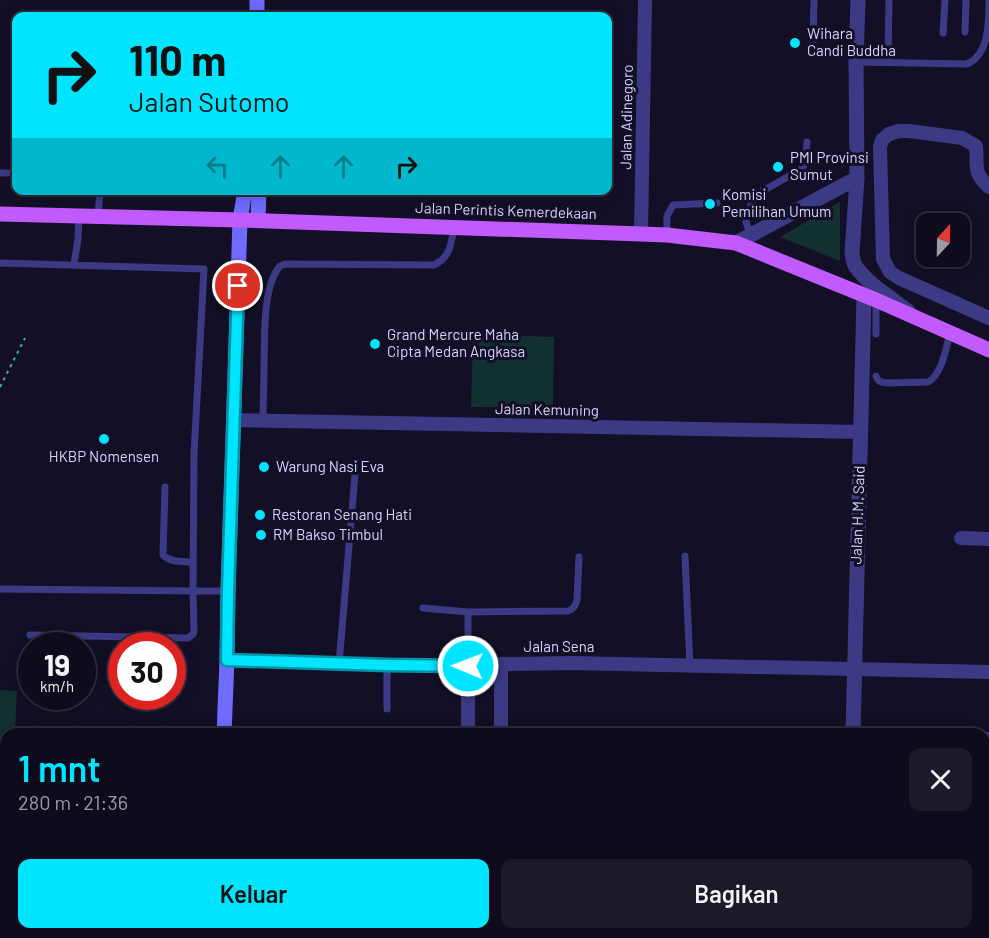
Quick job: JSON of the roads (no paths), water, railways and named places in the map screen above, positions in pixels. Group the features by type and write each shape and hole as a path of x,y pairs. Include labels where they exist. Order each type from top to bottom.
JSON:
{"main road":[{"path":"224,728 240,220 244,195"},
{"path":"258,220 259,195"},
{"name":"Jalan Perintis Kemerdekaan","path":"0,214 258,220 743,239 989,350"}],"street":[{"name":"Jalan Adinegoro","path":"641,234 645,0"},
{"path":"858,0 857,178 852,253 854,265 883,292 918,318"},
{"path":"989,187 977,172 976,146 962,138 909,131 893,132 882,140 880,147 883,259 890,272 989,318"},
{"path":"743,239 857,178"},
{"name":"Jalan H.M. Said","path":"853,728 861,432 870,298"},
{"name":"Jalan Kemuning","path":"233,420 861,432"},
{"path":"962,538 989,539"},
{"name":"Jalan Sena","path":"227,660 387,665 468,666 573,663 989,672"},
{"path":"501,664 501,728"},
{"path":"468,666 468,728"}],"lane":[{"path":"813,42 814,0"},
{"path":"888,63 889,0"},
{"path":"944,33 945,0"},
{"path":"965,32 966,0"},
{"path":"856,62 967,64 974,62 987,45 989,0"},
{"path":"743,239 747,213 756,195 801,169 805,164 807,142"},
{"path":"98,217 100,195"},
{"path":"667,235 667,216 673,205 717,203"},
{"path":"74,264 79,216"},
{"path":"263,422 267,303 274,276 280,266 285,264 434,265 448,255 454,228"},
{"path":"0,262 204,269 194,454 194,631 189,638 96,636"},
{"path":"870,298 876,334"},
{"path":"876,376 877,380 887,383 928,382 938,372 950,333"},
{"path":"339,664 356,463"},
{"path":"165,487 163,555 173,561 193,562"},
{"path":"685,556 690,666"},
{"path":"423,608 468,612 568,611 573,609 577,600 579,557"},
{"path":"0,589 228,591"},
{"path":"468,612 468,666"},
{"path":"387,665 387,709"}],"place":[{"name":"Wihara Candi Buddha","path":"795,43"},
{"name":"PMI Provinsi Sumut","path":"778,167"},
{"name":"Komisi Pemilihan Umum","path":"710,204"},
{"name":"Grand Mercure Maha Cipta Medan Angkasa","path":"375,344"},
{"name":"HKBP Nomensen","path":"104,439"},
{"name":"Warung Nasi Eva","path":"264,467"},
{"name":"Restoran Senang Hati","path":"260,515"},
{"name":"RM Bakso Timbul","path":"261,535"}]}
